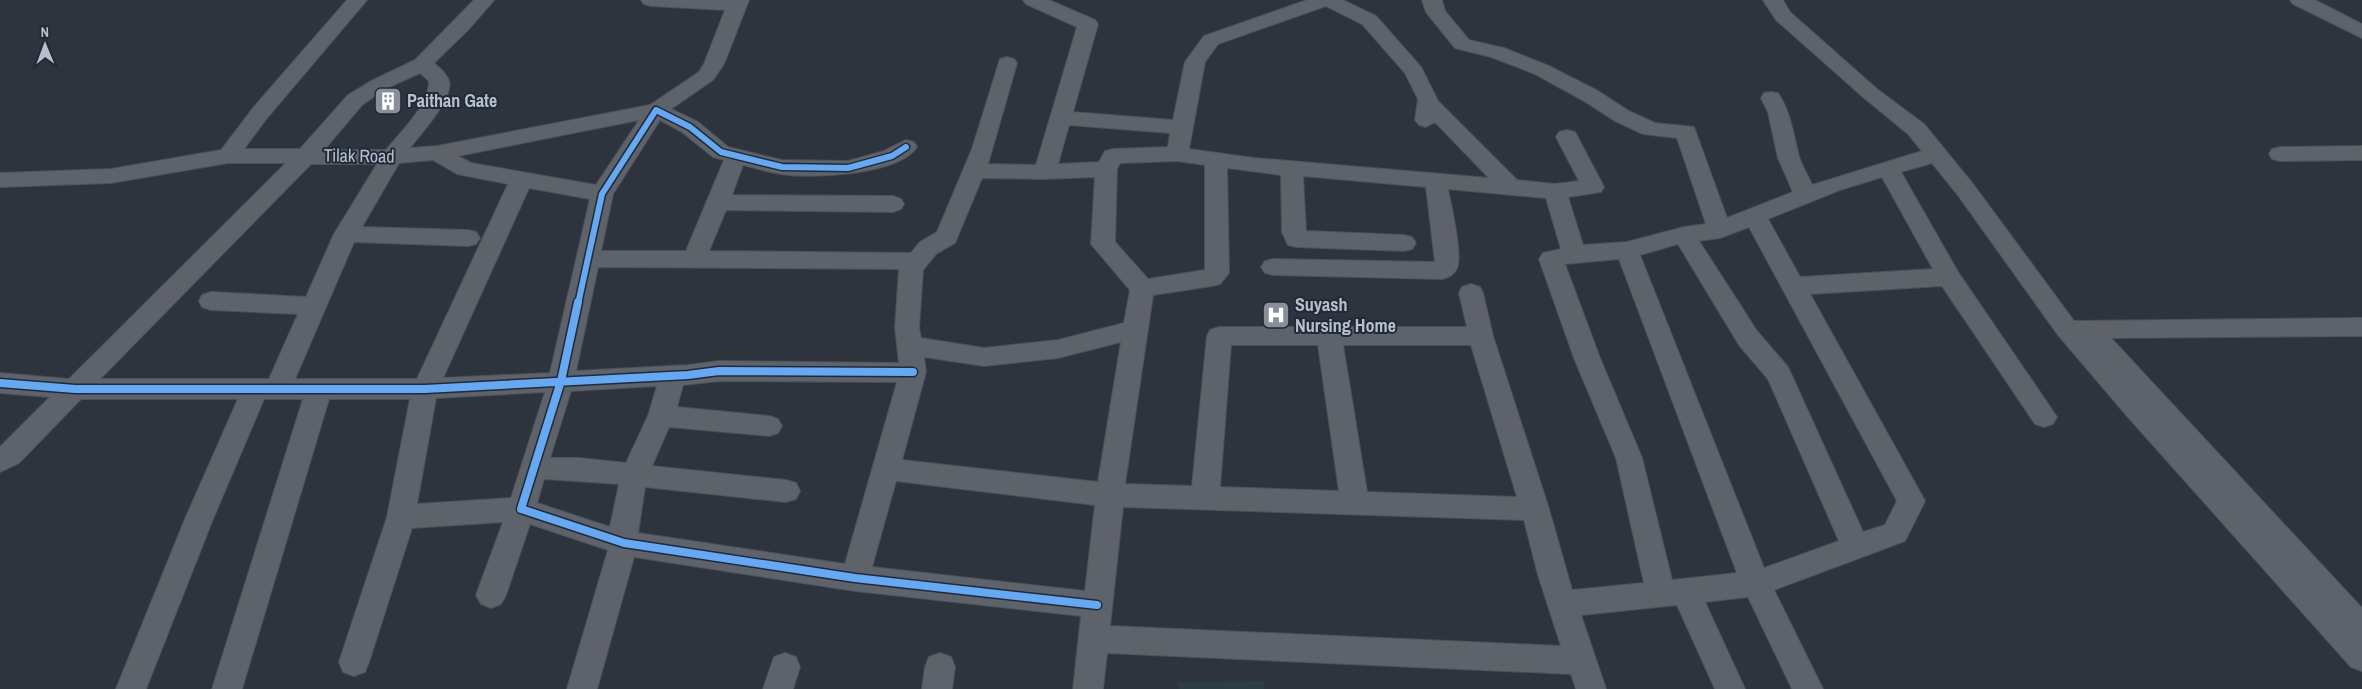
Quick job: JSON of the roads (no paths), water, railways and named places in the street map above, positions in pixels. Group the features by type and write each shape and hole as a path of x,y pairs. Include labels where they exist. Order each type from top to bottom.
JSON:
{"street":[{"path":"228,156 260,113 357,0"},
{"path":"0,180 111,176 228,156 307,155 355,100 378,85 422,64 462,25 484,0"},
{"path":"650,0 738,3"},
{"path":"1033,0 1088,24 1045,172"},
{"path":"1177,154 1195,62 1211,40 1327,0 1369,20 1414,71 1428,99 1427,112 1512,188"},
{"path":"1432,0 1436,12 1462,44 1496,52 1542,70 1591,96 1622,116 1651,129 1686,132 1720,230"},
{"path":"1774,0 1783,16 1870,93 1916,129 2077,329 2143,417 2362,657"},
{"path":"1774,0 1795,14 1940,141 1964,167 2077,329 2362,628"},
{"path":"2304,1 2362,32"},
{"name":"Tilak Road","path":"3,464 307,155 392,157 437,153 656,110 706,76 714,64 738,3"},
{"path":"855,578 913,372 907,328 911,268 928,248 947,237 983,149 1007,63"},
{"path":"131,689 199,519 266,390 314,306 346,234 392,157 434,102 440,90 439,81 435,74 422,64"},
{"path":"1771,98 1778,112 1789,158 1806,196"},
{"path":"491,595 521,510 533,466 561,381 602,194 656,110 690,127 722,152 782,167 848,168 892,156 906,147"},
{"path":"1062,118 1182,127"},
{"path":"1142,288 1103,244 1106,169 1114,156 1177,154 1292,169 1555,191 1593,187 1567,137"},
{"path":"437,153 465,169 602,194"},
{"path":"2280,154 2353,153 2362,173"},
{"path":"1730,689 1673,592 1629,458 1587,358 1551,259 1574,254 1627,250 1684,235 1720,230 1806,196 1936,154"},
{"path":"694,260 736,156"},
{"path":"1142,288 1212,278 1216,273 1216,160"},
{"path":"1888,168 1949,277 2044,417"},
{"path":"974,171 1045,172 1106,169"},
{"path":"1292,169 1294,232 1296,239 1404,243"},
{"path":"354,662 402,517 425,389 522,179"},
{"path":"1273,267 1442,271 1446,267 1448,259 1436,181"},
{"path":"1555,191 1574,254"},
{"path":"718,202 893,204"},
{"path":"1562,604 1756,584 1895,533 1911,501 1755,216"},
{"path":"346,234 468,238"},
{"path":"1684,235 1748,338 1780,374 1856,548"},
{"path":"1627,250 1756,584 1808,689"},
{"path":"589,259 918,261"},
{"path":"1795,286 1949,277"},
{"path":"1088,689 1110,494 1142,288"},
{"path":"1471,293 1481,336 1535,509 1552,575 1591,689"},
{"path":"211,302 314,306"},
{"path":"2077,329 2362,327"},
{"path":"909,346 984,357 1058,349 1135,328"},
{"path":"1205,498 1219,336 1481,336"},
{"path":"1329,337 1355,503"},
{"path":"0,383 75,389 425,389 719,371 913,372"},
{"path":"582,689 624,543 624,520 635,475 660,416 673,375"},
{"path":"227,689 319,390"},
{"path":"660,416 769,426"},
{"path":"533,466 786,491"},
{"path":"886,469 1110,494 1535,509"},
{"path":"402,517 521,510 624,543 855,578 1098,605"},
{"path":"1093,640 1582,661"}],"place":[{"name":"Paithan Gate","path":"388,101"},
{"name":"Suyash Nursing Home","path":"1276,315"}]}
